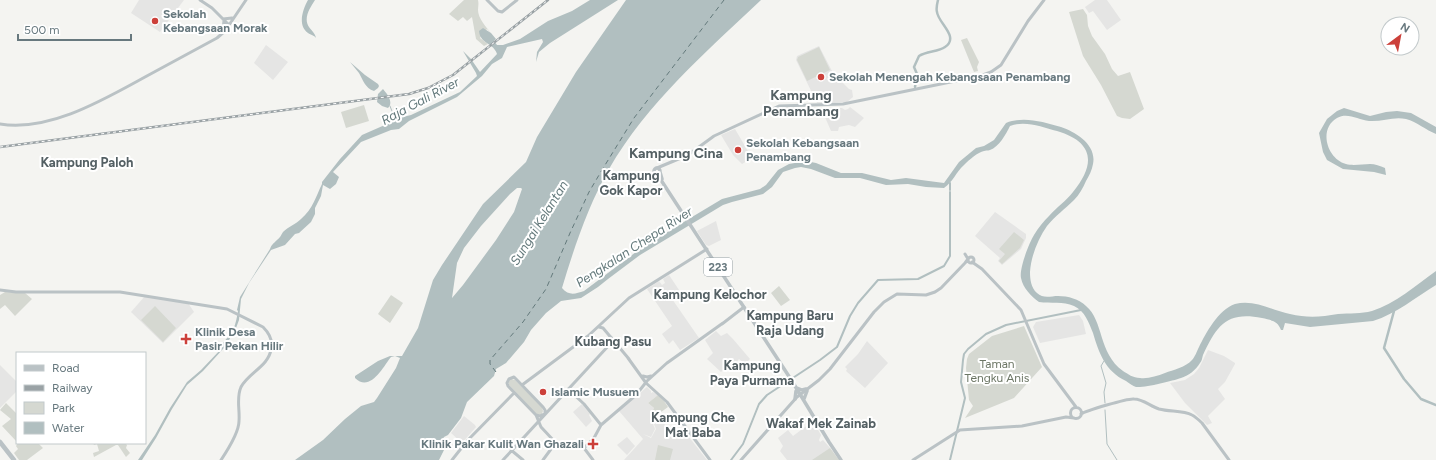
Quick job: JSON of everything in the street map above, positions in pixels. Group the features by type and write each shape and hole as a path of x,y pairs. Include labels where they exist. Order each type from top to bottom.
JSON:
{"highway":[{"path":"0,442 14,460"},
{"path":"0,447 10,460"}],"main road":[{"path":"200,0 212,8 229,24"},
{"path":"209,42 229,24 245,0"},
{"path":"0,124 25,126 70,114 89,107 223,33 245,0"},
{"path":"487,0 500,12 503,12 518,0"},
{"path":"659,170 668,163 688,155 714,136 780,106 845,104 980,76 990,72 1002,63 1028,21 1044,0"},
{"path":"223,19 232,18"},
{"path":"223,19 223,29"},
{"name":"223","path":"669,192 659,170 654,170 655,173 685,215 802,397"},
{"path":"522,385 598,327 631,297 707,249"},
{"path":"794,400 801,400 807,390 831,368 874,312 890,297 897,294 926,295 935,292 971,260 979,266 1020,309 1044,364 1071,405 1072,416 1074,418"},
{"path":"0,290 16,292 116,292 223,308 238,314 267,331 271,340 272,349 266,361 246,380 240,389 238,398 239,422 221,460"},
{"path":"741,302 744,304 747,303"},
{"path":"593,460 584,449 594,438 602,425 634,396 646,381 668,362 745,308"},
{"path":"603,328 605,321"},
{"path":"598,327 603,328 646,381 664,398 710,460"},
{"path":"502,460 611,343 611,337"},
{"path":"611,343 616,343"},
{"path":"543,460 555,442 541,427 536,415 507,384 508,380 515,378 544,408 545,414"},
{"path":"794,384 802,390 807,390"},
{"path":"741,460 794,400 796,394 794,384"},
{"path":"568,389 582,401 602,425"},
{"path":"794,400 802,397 807,390"},
{"path":"452,460 467,441 514,393"},
{"path":"1066,396 1078,408 1081,414"},
{"path":"802,397 841,460"},
{"path":"913,460 960,430 1022,426 1068,417 1079,418 1084,412 1132,398 1138,399 1162,410 1193,415 1202,423 1229,460"},
{"path":"1054,419 1067,415 1071,411 1078,408 1093,409"},
{"path":"536,415 540,416 545,414"},
{"path":"535,425 541,427"},
{"path":"511,450 523,460"},
{"path":"546,456 550,460"}],"shaded area":[{"name":"Sekolah Kebangsaan Morak","path":"139,0 184,0 160,32 131,13"},
{"path":"1095,0 1107,0 1121,20 1107,30 1093,11 1089,13 1085,7"},
{"path":"266,45 288,62 273,80 254,63"},
{"name":"Sekolah Menengah Kebangsaan Penambang","path":"819,46 832,71 836,72 841,81 852,90 853,97 847,102 817,103 796,60 797,56"},
{"path":"850,107 864,118 855,127 849,125 839,127 838,131 831,131 821,108 842,108 845,110"},
{"name":"Sekolah Kebangsaan Penambang","path":"735,129 752,158 742,164 733,155 721,135"},
{"path":"995,212 1026,234 1026,238 1021,249 1002,265 998,261 1000,258 975,236"},
{"path":"716,221 721,240 709,246 706,245 697,231"},
{"path":"669,275 679,290 670,296 699,338 680,350 673,340 669,344 662,334 672,326 647,289 659,281 662,285 665,283 663,279"},
{"path":"145,296 188,303 194,312 163,343 131,312"},
{"path":"1079,315 1083,321 1086,334 1040,343 1033,327 1036,322"},
{"path":"716,331 721,336 727,333 750,359 745,364 739,359 735,364 731,362 721,372 707,359 713,353 705,340"},
{"path":"867,341 888,363 865,388 846,371 847,369 845,367 858,354"},
{"path":"1208,350 1224,356 1235,364 1225,382 1218,389 1225,399 1208,416 1212,423 1207,425 1185,403 1170,383 1185,380 1194,374 1199,368"},
{"path":"0,365 16,381 16,392 0,408"},
{"path":"647,387 651,393 653,392 658,395 648,403 654,408 653,410 658,417 653,424 655,429 651,437 643,434 651,438 656,429 654,424 659,418 666,426 664,429 672,432 674,430 681,436 685,432 707,460 624,460 643,439 619,411"},
{"path":"582,404 590,414 589,415 592,421 586,427 573,412"},
{"path":"464,416 476,427 462,443 451,433"},
{"path":"813,421 821,435 819,440 820,442 823,440 839,460 787,460 780,451 783,446 778,438 788,430 793,436"},
{"path":"627,437 635,446 627,455 617,445"}],"green space":[{"path":"464,0 478,0 479,16 491,33 487,29 480,38 488,44 484,46 476,39 472,17 467,21 463,17 458,21 449,14"},
{"path":"1083,9 1087,15 1088,26 1092,36 1105,54 1112,69 1118,76 1130,72 1144,109 1130,119 1117,116 1101,85 1083,56 1069,12"},
{"path":"967,38 979,62 977,67 978,71 974,72 961,40"},
{"path":"819,47 830,70 807,81 797,60 798,57"},
{"path":"364,105 369,121 346,128 341,112"},
{"path":"1014,232 1024,240 1020,248 1002,264 999,261 1005,254 999,249"},
{"path":"779,286 790,300 781,306 771,293"},
{"path":"5,292 25,293 32,299 15,316 5,305 0,309 0,295"},
{"path":"391,295 403,303 390,323 378,314"},
{"path":"155,306 176,328 163,342 141,320"},
{"name":"Taman Tengku Anis","path":"1024,326 1042,367 1014,398 965,418 973,406 969,400 966,368 969,354 992,336"},
{"path":"511,379 515,380 542,407 542,414 537,415 509,385"},
{"path":"658,395 668,407 657,415 653,410 654,408 648,403"},
{"path":"6,403 16,413 16,441 2,426 11,419 0,410"},
{"path":"17,444 39,444 43,448 27,460 19,460 14,453 18,449 16,446"},
{"path":"97,444 126,444 126,448 130,453 126,457 118,445 116,445 94,457 93,453 99,451"},
{"path":"658,445 673,449 670,460 655,460"},
{"path":"830,448 839,460 812,460"}],"water":[{"path":"308,0 315,0 308,13 307,24 316,38 308,33 303,26 302,17"},
{"path":"590,0 618,0 550,43 539,52 536,62 537,52 543,42 542,39 507,47 502,58 492,64 482,76 457,97 409,121 399,129 391,130 361,142 333,172 339,177 336,184 330,189 323,185 321,196 315,208 315,214 311,222 299,233 295,234 285,245 271,250 249,283 241,299 239,320 225,347 203,371 187,385 142,460 138,460 187,382 222,348 221,345 231,333 234,326 240,297 272,245 283,232 305,215 316,198 322,182 362,135 411,115 460,92 477,76 463,51 480,72 497,54 493,48 482,39 479,31 483,28 491,33 496,39 494,41 497,45 503,45 520,39 548,21 572,11"},
{"name":"Sungai Kelantan","path":"626,0 761,0 719,39 659,100 624,145 601,183 582,227 562,288 567,292 575,293 584,291 640,249 722,199 760,189 766,185 778,170 789,164 806,161 816,163 841,173 862,173 891,180 906,178 944,183 959,162 976,148 984,146 994,140 1006,123 1020,120 1034,120 1061,127 1073,132 1089,145 1093,157 1091,171 1079,194 1047,226 1038,242 1033,254 1030,272 1032,286 1039,295 1047,297 1069,297 1080,301 1086,306 1092,312 1096,320 1109,355 1115,364 1133,377 1152,377 1186,365 1194,357 1213,322 1223,311 1235,304 1256,304 1290,314 1308,317 1368,312 1389,304 1436,271 1436,285 1398,310 1373,321 1310,327 1285,323 1283,330 1281,330 1276,323 1271,320 1250,316 1232,319 1219,328 1208,345 1201,362 1192,372 1184,377 1171,381 1136,387 1119,377 1108,367 1098,348 1088,321 1078,308 1066,304 1039,302 1028,292 1022,282 1021,274 1023,263 1034,235 1045,220 1073,192 1080,182 1088,163 1088,155 1078,141 1069,136 1039,126 1016,124 1010,126 1002,140 996,146 990,150 979,153 971,159 944,188 908,184 886,185 860,178 835,178 801,167 783,172 772,187 763,194 723,205 640,255 581,298 561,301 546,313 506,363 496,369 494,376 467,402 461,418 442,441 444,450 439,460 295,460 323,440 361,406 374,402 396,368 400,358 395,356 402,356 418,328 433,280 442,265 483,204 526,162 537,137 576,72","holes":["517,188 522,189 514,212 496,240 452,298 457,263 464,248 481,226 510,194"]},
{"path":"350,62 378,84 378,88 374,91 368,88"},
{"path":"383,89 390,101 390,106 388,108 377,102 378,94"},
{"path":"1344,108 1370,116 1397,111 1411,113 1436,127 1436,134 1414,122 1401,118 1369,121 1349,116 1341,116 1331,123 1326,136 1327,143 1334,156 1339,161 1346,164 1372,164 1385,168 1386,175 1374,172 1343,169 1327,160 1323,152 1319,133 1327,119 1337,111"},
{"path":"390,356 395,356 391,357 376,377 371,381 361,382 355,378 355,376 378,361"}],"waterway":[{"path":"915,87 917,74 914,67 919,56 942,49 949,43 949,34 938,16 938,0"},
{"name":"Raja Gali River","path":"390,106 395,119"},
{"name":"Pengkalan Chepa River","path":"950,183 950,190"},
{"path":"731,460 743,444 759,404 767,395 837,347 850,316 858,303 878,280 918,279 944,266 950,256 950,192"},
{"path":"950,460 965,398 961,382 964,354 968,349 986,334 1006,325 1081,310"},
{"path":"1394,311 1384,348 1404,379 1421,399 1436,405"},
{"path":"1104,361 1101,366 1106,383 1104,392 1105,403"},
{"path":"1105,410 1107,444 1117,460"}],"ferry route":[{"path":"496,372 490,364 490,360 523,322 546,289 589,192 602,170 634,118 724,0"}],"railway":[{"path":"0,147 409,94 428,88 453,75 548,0"}],"place":[{"name":"Sekolah Kebangsaan Morak","path":"155,21"},
{"name":"Sekolah Menengah Kebangsaan Penambang","path":"821,77"},
{"name":"Sekolah Kebangsaan Penambang","path":"738,150"},
{"name":"Klinik Desa Pasir Pekan Hilir","path":"186,339"},
{"name":"Islamic Musuem","path":"543,392"},
{"name":"Klinik Pakar Kulit Wan Ghazali","path":"593,444"}],"district":[{"name":"Kampung Penambang","path":"801,104"},
{"name":"Kampung Cina","path":"676,153"},
{"name":"Kampung Paloh","path":"87,162"},
{"name":"Kampung Gok Kapor","path":"631,182"},
{"name":"Kampung Kelochor","path":"710,294"},
{"name":"Kampung Baru Raja Udang","path":"790,322"},
{"name":"Kubang Pasu","path":"613,341"},
{"name":"Kampung Paya Purnama","path":"752,372"},
{"name":"Wakaf Mek Zainab","path":"821,423"},
{"name":"Kampung Che Mat Baba","path":"693,424"}]}
